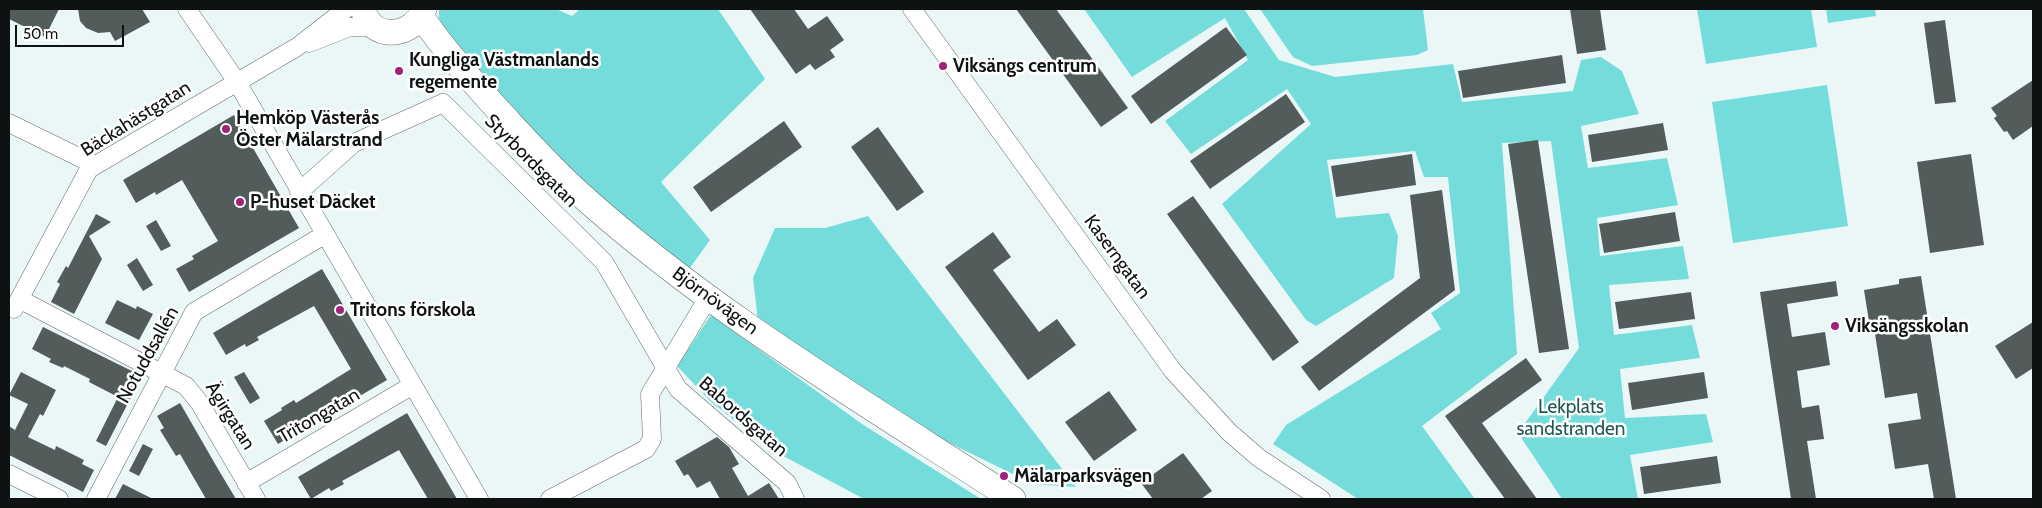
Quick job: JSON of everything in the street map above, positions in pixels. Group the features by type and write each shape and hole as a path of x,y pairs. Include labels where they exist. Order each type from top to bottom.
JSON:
{"main road":[{"path":"375,22 406,30 422,13"},
{"name":"Björnövägen","path":"422,13 452,59 520,134 580,194 708,298 1013,499"},
{"name":"Björnövägen","path":"375,22 452,59"}],"street":[{"path":"186,9 237,82 324,235 479,499"},
{"path":"296,47 346,9"},
{"name":"Kaserngatan","path":"912,9 1173,371 1229,432 1259,458 1320,499"},
{"path":"296,47 350,27 375,22"},
{"name":"Bäckahästgatan","path":"17,305 89,169 296,47"},
{"name":"Styrbordsgatan","path":"300,192 354,143 443,103 604,262 666,366"},
{"path":"9,123 95,165"},
{"name":"Notuddsallén","path":"96,499 194,312 324,235"},
{"path":"550,499 646,448 652,438 650,394 708,298"},
{"name":"Ägirgatan","path":"17,305 161,372 186,386 199,402 256,499"},
{"name":"Babordsgatan","path":"666,366 678,389 787,483 796,499"},
{"name":"Tritongatan","path":"246,483 413,385"},
{"path":"9,474 59,499"}],"green space":[{"path":"439,9 556,9 572,16 580,9 718,9 765,79 661,182 710,240 687,272 518,123 451,42 439,18"},
{"name":"Lekplats sandstranden","path":"1084,9 1244,9 1279,60 1335,77 1453,64 1462,102 1573,91 1581,60 1601,57 1622,71 1639,114 1581,126 1588,168 1667,158 1678,205 1597,218 1600,256 1683,246 1689,279 1609,285 1614,335 1692,325 1700,358 1620,369 1625,418 1706,414 1713,442 1630,455 1638,499 1562,499 1518,433 1579,348 1551,141 1502,143 1517,354 1422,426 1475,499 1358,499 1273,444 1286,425 1441,329 1431,313 1460,293 1448,177 1424,177 1415,151 1327,160 1336,218 1389,213 1398,236 1394,278 1316,326 1306,320 1222,204 1311,124 1287,89 1191,154 1165,121 1248,60 1225,18 1132,77"},
{"path":"1260,9 1423,9 1428,50 1417,55 1312,66 1293,57"},
{"path":"1697,9 1811,9 1817,47 1706,64"},
{"path":"1826,9 1875,9 1876,16 1828,23"},
{"path":"1827,85 1848,226 1733,243 1712,102"},
{"path":"868,216 1076,487 1033,484 921,429 758,321 753,278 775,228 825,228"},
{"path":"711,315 862,424 981,499 864,499 774,451 711,402 677,366"}],"building":[{"path":"9,9 59,9 45,37 9,19"},
{"path":"78,9 142,9 150,22 115,41 110,32 98,33 86,28 80,21"},
{"path":"750,9 794,9 808,29 827,16 844,40 830,50 835,57 815,70 810,64 796,74"},
{"path":"1016,9 1056,9 1128,108 1101,127"},
{"path":"1570,9 1600,9 1606,50 1577,54"},
{"path":"1945,20 1956,102 1935,104 1924,23"},
{"path":"1226,27 1247,55 1151,124 1131,96"},
{"path":"1562,55 1566,83 1463,98 1458,71"},
{"path":"2033,80 2033,126 2013,140 2007,131 2004,132 1994,118 1997,116 1991,108"},
{"path":"1286,94 1305,122 1210,189 1190,161"},
{"name":"P-huset Däcket","path":"234,115 299,228 189,292 176,269 194,259 192,256 218,241 182,180 156,195 155,192 136,203 123,180"},
{"path":"784,121 802,147 711,212 693,187"},
{"path":"1663,123 1668,150 1592,162 1588,135"},
{"path":"878,127 924,192 897,211 851,147"},
{"path":"1538,140 1569,349 1539,353 1508,144"},
{"path":"1412,154 1416,185 1336,197 1331,166"},
{"path":"1971,154 1984,245 1930,253 1917,162"},
{"path":"1442,190 1455,290 1319,391 1301,367 1420,278 1410,195"},
{"path":"1193,196 1299,342 1273,361 1167,214"},
{"path":"1675,212 1680,241 1604,253 1599,224"},
{"path":"96,214 111,222 89,236 102,259 74,314 51,302 60,284 57,282 66,266 68,268"},
{"path":"156,220 171,246 161,251 146,226"},
{"path":"993,232 1011,257 993,270 1039,332 1057,319 1076,345 1028,380 945,267"},
{"path":"137,258 153,285 143,291 127,265"},
{"path":"322,269 387,380 278,444 264,421 294,400 296,403 351,369 327,328 314,306 257,337 259,340 246,347 245,344 226,355 213,333"},
{"path":"1921,276 1956,499 1934,499 1928,464 1895,469 1888,424 1921,419 1917,393 1885,398 1875,334 1871,334 1864,290 1899,284 1899,279"},
{"path":"1836,281 1838,296 1787,304 1792,337 1825,332 1830,365 1797,371 1802,408 1819,405 1824,439 1807,441 1816,499 1791,499 1760,292"},
{"path":"1691,292 1695,319 1619,329 1615,302"},
{"path":"117,300 136,309 137,306 153,314 139,340 105,323"},
{"path":"2033,322 2033,368 2016,379 1995,346"},
{"path":"43,327 142,376 106,446 96,441 118,397 89,382 90,379 64,366 63,368 49,362 51,359 32,349"},
{"path":"1526,358 1542,380 1482,423 1537,499 1505,499 1445,416"},
{"path":"21,372 56,390 43,416 40,414 28,437 55,450 56,446 84,460 82,464 94,470 83,492 9,455 9,426 15,430 28,404 9,395"},
{"path":"244,372 260,398 250,404 234,377"},
{"path":"1704,372 1708,398 1632,410 1628,383"},
{"path":"1109,391 1137,430 1094,461 1065,422"},
{"path":"180,403 236,499 206,499 180,454 176,456 160,430 164,428 157,416"},
{"path":"407,413 457,499 428,499 399,450 342,481 344,484 331,491 329,488 311,499 298,477"},
{"path":"717,437 729,447 739,464 732,468 748,496 769,483 779,499 720,499 710,481 697,488 688,474 684,476 675,461"},
{"path":"143,444 153,449 139,476 129,471"},
{"path":"1183,453 1212,491 1201,499 1153,499 1141,483"},
{"path":"1717,456 1721,483 1644,494 1640,467"},
{"path":"123,484 153,499 115,499"}],"place":[{"name":"Viksängs centrum","path":"943,66"},
{"name":"Kungliga Västmanlands regemente","path":"399,71"},
{"name":"Hemköp Västerås Öster Mälarstrand","path":"226,129"},
{"name":"P-huset Däcket","path":"240,202"},
{"name":"Tritons förskola","path":"340,310"},
{"name":"Viksängsskolan","path":"1835,326"},
{"name":"Mälarparksvägen","path":"1004,476"}]}
